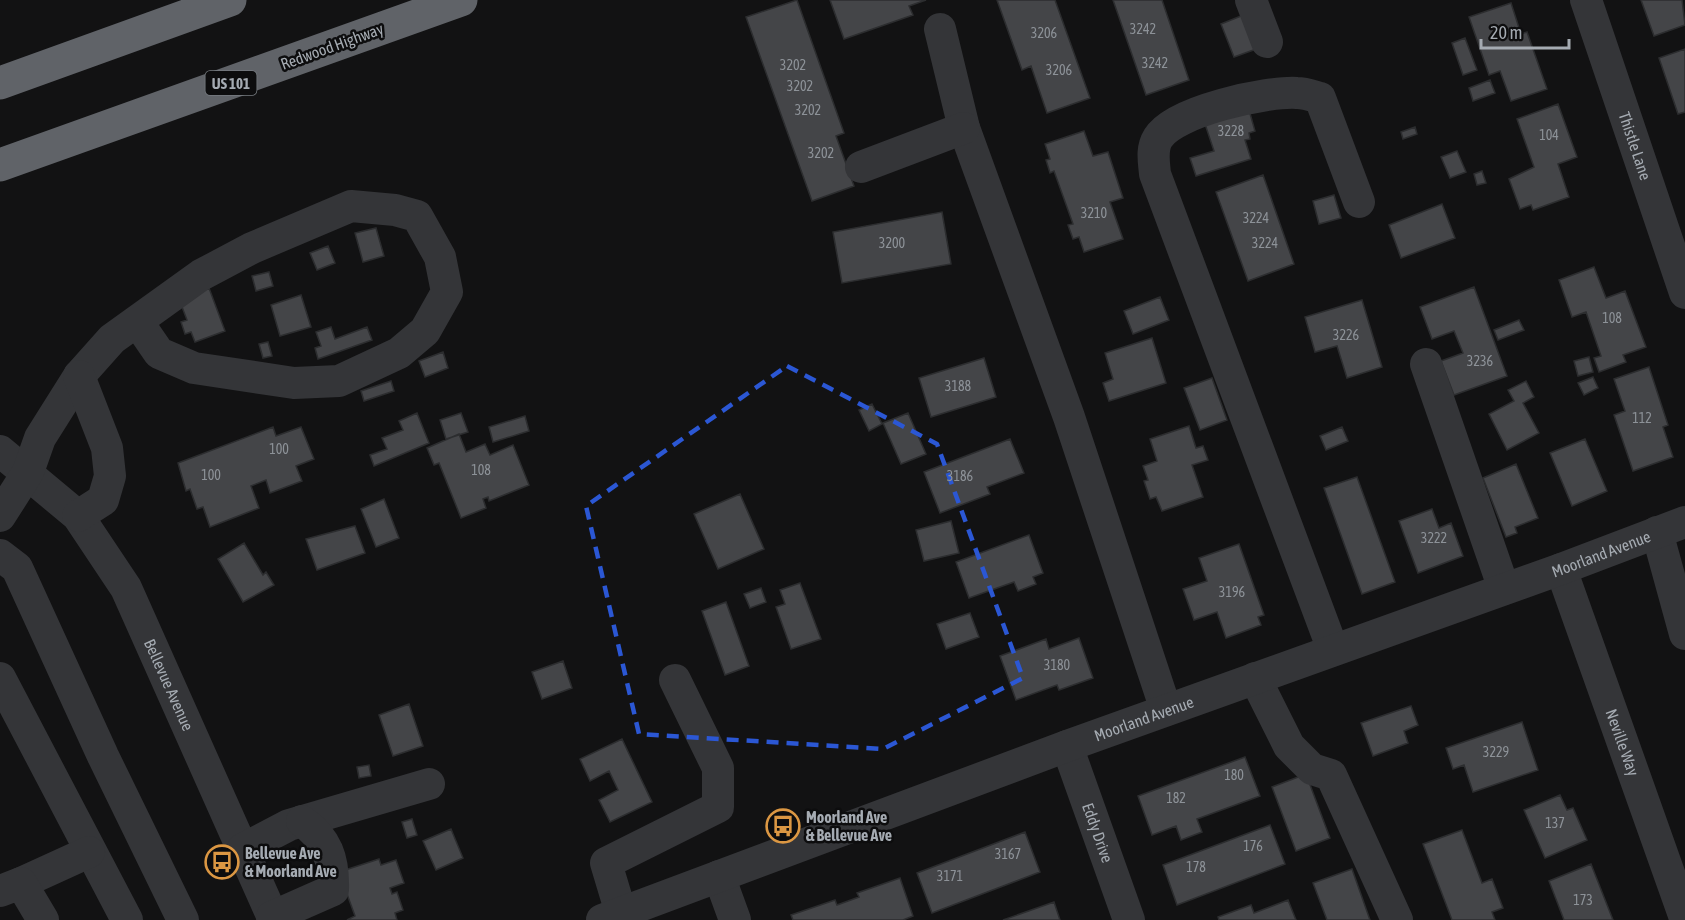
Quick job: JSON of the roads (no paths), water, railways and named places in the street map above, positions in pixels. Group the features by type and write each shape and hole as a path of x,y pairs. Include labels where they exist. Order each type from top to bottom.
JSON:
{"highway":[{"path":"0,83 230,0"},
{"name":"Redwood Highway","path":"0,165 461,0"}],"street":[{"path":"1251,0 1267,42"},
{"name":"Thistle Lane","path":"1586,0 1685,292"},
{"path":"940,29 964,128 1069,417 1166,710"},
{"path":"1333,650 1165,202 1155,174 1153,153 1158,138 1174,123 1186,117 1262,95 1299,93 1320,98 1359,202"},
{"path":"861,167 964,128"},
{"path":"0,516 28,472 40,438 79,376 112,339 137,321 201,275 252,248 351,206 395,210 417,216 440,256 447,292 425,331 399,353 339,381 294,383 194,368 159,353 137,321"},
{"path":"1426,364 1504,589"},
{"path":"78,516 103,500 110,476 107,448 79,376"},
{"name":"Bellevue Avenue","path":"0,451 78,516 126,588 273,919"},
{"path":"1671,527 1685,634"},
{"name":"Moorland Avenue","path":"612,916 1067,746 1561,569 1671,527"},
{"path":"0,555 17,568 103,756 183,920"},
{"name":"Neville Way","path":"1561,569 1684,914"},
{"path":"0,678 89,852 127,920"},
{"path":"1255,678 1289,746 1312,769 1331,775 1397,920"},
{"path":"612,916 606,863 718,807 718,768 675,680"},
{"name":"Eddy Drive","path":"1067,746 1129,920"},
{"path":"243,849 302,821 429,784"},
{"path":"273,919 333,890 332,863 319,833 302,821"},
{"path":"43,920 11,887 89,852"},
{"path":"719,876 735,920"}],"place":[{"name":"Moorland Ave & Bellevue Ave","path":"783,826"},
{"name":"Bellevue Ave & Moorland Ave","path":"222,862"}]}
